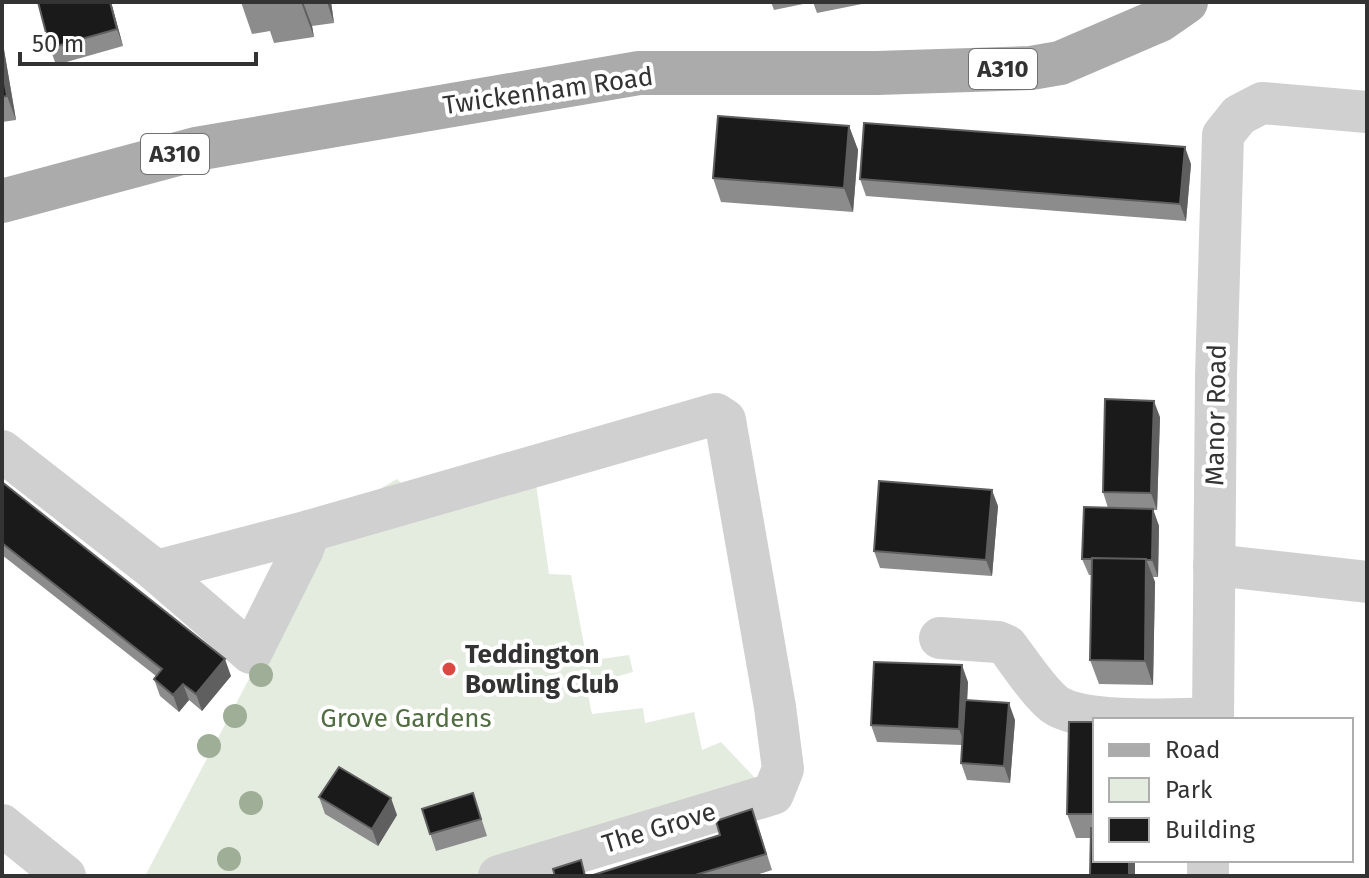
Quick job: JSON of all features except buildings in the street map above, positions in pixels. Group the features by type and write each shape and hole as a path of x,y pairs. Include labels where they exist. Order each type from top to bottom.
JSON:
{"main road":[{"name":"Twickenham Road","path":"2,201 196,149 639,73 877,73 1031,68 1060,63 1160,20 1186,2"}],"street":[{"name":"Manor Road","path":"1213,718 1223,135 1239,115 1262,103 1367,112"},
{"name":"The Grove","path":"309,531 716,414 725,420 783,769 773,794 499,876"},
{"path":"2,451 156,571 251,653 309,531"},
{"path":"156,571 309,531"},
{"path":"1214,565 1367,582"},
{"path":"940,638 998,642 1007,646 1053,703 1073,713 1118,718"},
{"path":"2,825 65,876"}],"green space":[{"name":"Grove Gardens","path":"397,479 410,492 536,484 549,574 571,575 587,661 629,655 633,672 586,685 592,714 643,708 645,723 694,712 702,750 721,742 755,778 492,876 145,876 305,573 364,498"}],"place":[{"name":"Teddington Bowling Club","path":"449,669"}]}
